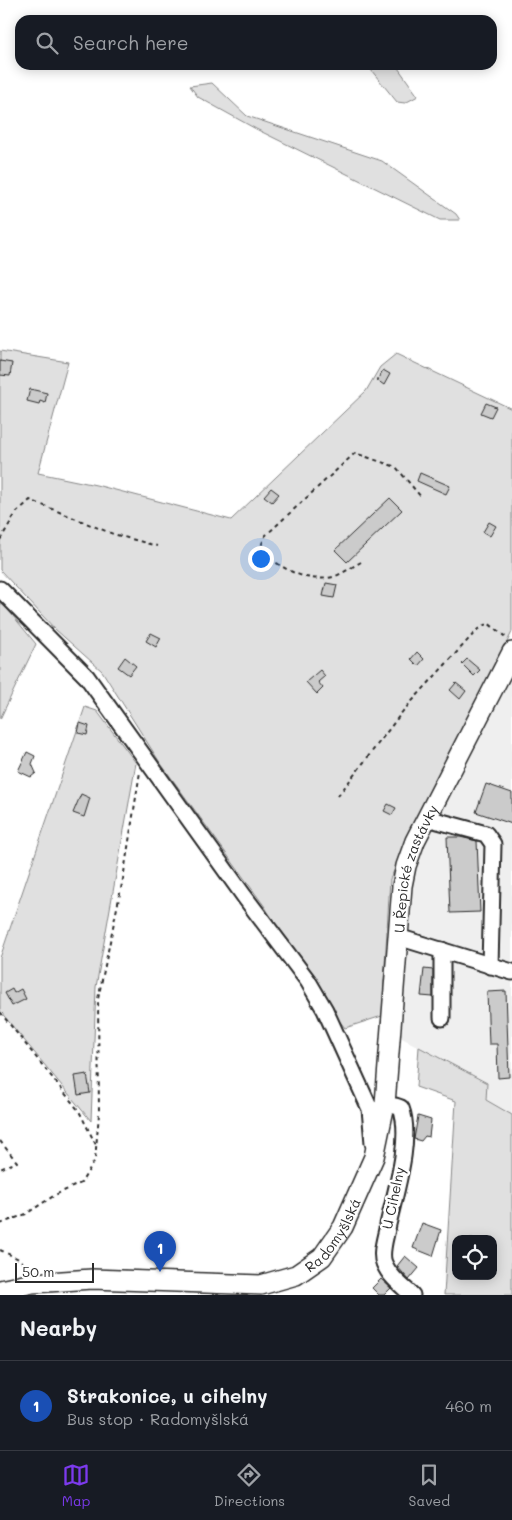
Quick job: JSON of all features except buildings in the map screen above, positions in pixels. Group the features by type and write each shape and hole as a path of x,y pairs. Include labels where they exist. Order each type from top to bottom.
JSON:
{"main road":[{"name":"U Řepické zastávky","path":"378,1107 406,866 427,818 512,652"},
{"name":"Radomyšlská","path":"0,1290 33,1283 92,1279 261,1285 281,1281 310,1267 334,1243 374,1157 378,1107"}],"street":[{"path":"0,589 87,677 143,757 308,981 378,1107"},
{"path":"427,818 486,834 493,844 490,966"},
{"path":"398,936 512,972"},
{"path":"442,950 442,1018"},
{"name":"U Cihelny","path":"378,1107 401,1108 406,1121 403,1151 384,1241 383,1262 391,1275 412,1295"}],"path":[{"path":"361,562 334,577 306,578 281,567 259,551 265,536 355,453 396,467 421,497"},
{"path":"0,540 16,513 30,500 113,534 157,546"},
{"path":"338,796 403,711 478,629 488,624 512,643"},
{"path":"0,1224 26,1214 55,1195 81,1183 95,1160 99,1114 98,999 123,879 143,757"},
{"path":"0,1012 79,1111 96,1145"},
{"path":"0,1141 17,1162 0,1169"},
{"path":"0,1250 21,1260 33,1283"}],"shaded area":[{"path":"371,70 400,70 418,96 405,103 397,102"},
{"path":"212,83 247,116 382,161 456,214 460,220 440,220 256,129 198,97 190,86"},
{"path":"0,351 68,362 38,473 96,485 231,520 366,391 380,367 396,354 512,409 512,632 390,879 382,1016 345,1028 308,981 265,907 159,761 102,671 55,629 0,570"},
{"path":"0,600 36,644 0,719"},
{"path":"512,668 512,1115 486,1100 487,1083 400,1037 410,937 409,890 420,850"},
{"path":"85,707 97,711 136,763 96,987 91,1121 0,1011 0,958"},
{"path":"419,1047 487,1083 486,1100 512,1115 512,1295 444,1295 456,1101 416,1087"}],"place":[{"name":"Strakonice, u cihelny","path":"160,1272"}]}
